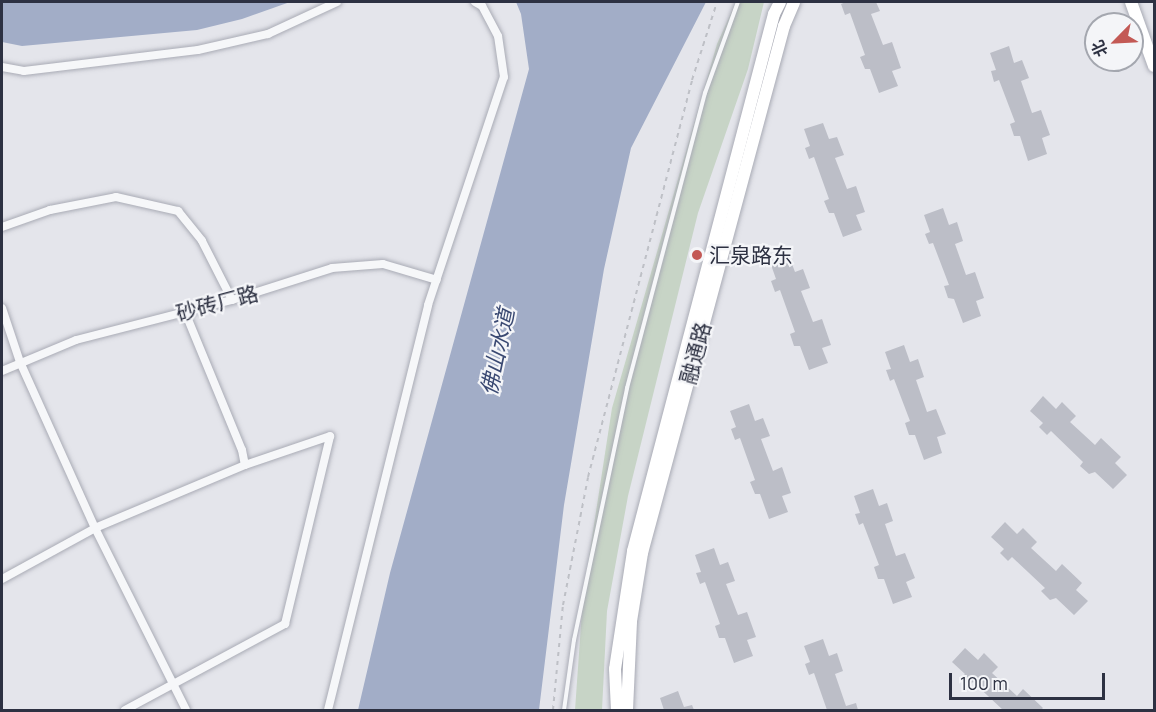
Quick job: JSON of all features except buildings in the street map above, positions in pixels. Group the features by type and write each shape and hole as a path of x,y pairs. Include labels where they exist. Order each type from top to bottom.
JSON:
{"main road":[{"name":"融通路","path":"617,711 615,669 633,551 768,37 780,2"},
{"name":"融通路","path":"627,711 630,632 642,553 784,26 794,2"},
{"path":"1131,2 1155,66"}],"street":[{"path":"2,67 24,71 198,50 268,34 337,2"},
{"path":"328,711 437,280 504,77 498,36 482,6 475,2"},
{"path":"2,227 50,210 116,197 178,211 201,241 232,300"},
{"name":"砂砖厂路","path":"2,371 76,340 232,300 332,268 383,264 437,280"},
{"path":"2,308 20,362 95,528 186,711"},
{"path":"185,312 243,450 245,465"},
{"path":"2,579 95,528 245,465 330,436 285,624 125,711"}],"lane":[{"path":"564,711 574,640 627,388 705,93 738,2"}],"path":[{"path":"553,711 563,605 588,477 680,125 717,2"}],"green space":[{"path":"736,2 764,2 748,69 698,213 628,496 607,611 602,710 575,710 583,596 612,408 717,44"}],"water":[{"path":"2,2 290,2 242,19 197,30 22,46 2,42"},
{"name":"佛山水道","path":"516,2 706,2 631,148 604,269 564,505 539,710 358,710 390,573 529,69 521,14"}],"place":[{"name":"汇泉路东","path":"697,255"}]}
